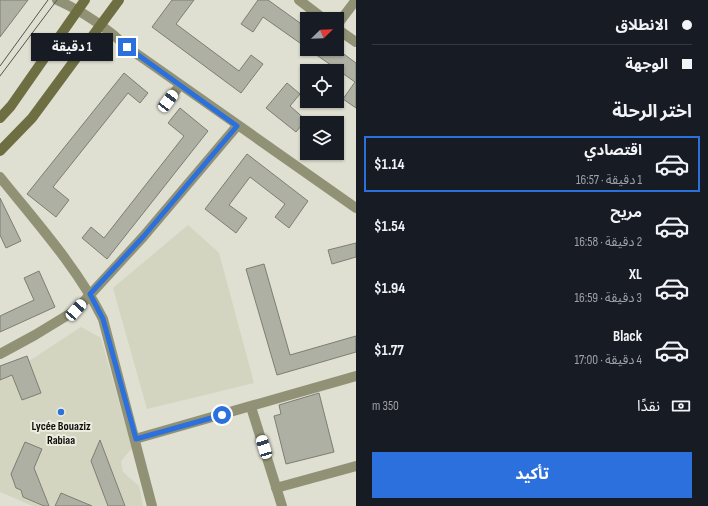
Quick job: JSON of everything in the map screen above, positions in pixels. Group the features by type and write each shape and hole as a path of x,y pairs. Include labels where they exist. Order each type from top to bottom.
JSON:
{"main road":[{"path":"0,118 11,106 85,0"},
{"path":"0,151 32,118 119,0"}],"street":[{"path":"57,0 78,10 102,25 127,47 237,126 356,208"},
{"path":"299,0 315,12"},
{"path":"344,16 356,0"},
{"path":"344,34 356,42"},
{"path":"168,101 180,85"},
{"path":"0,354 36,335 76,310 143,237 237,126"},
{"path":"0,177 52,242 90,294 103,319 136,439 152,506"},
{"path":"136,439 356,376"},
{"path":"252,407 282,506"},
{"path":"276,488 356,466"}],"shaded area":[{"path":"188,225 219,253 254,383 147,409 113,288"},
{"name":"Lycée Bouaziz Rabiaa","path":"81,327 101,338 132,448 121,461 123,472 139,486 143,506 33,506 0,492 0,375 26,363"}],"building":[{"path":"0,0 28,0 0,37"},
{"path":"172,0 194,0 176,24 239,71 251,55 263,64 241,93 152,27"},
{"path":"258,0 268,0 300,23 300,43 263,17 253,32 241,24"},
{"path":"344,54 356,63 356,108 344,100 355,82 344,74 344,64 329,64 318,56 344,56"},
{"path":"124,73 148,93 140,103 128,93 53,187 69,200 56,217 27,194"},
{"path":"287,83 300,94 290,106 301,116 300,116 300,127 296,132 266,108"},
{"path":"180,108 208,131 107,259 82,238 91,227 104,238 184,136 168,123"},
{"path":"247,154 308,201 289,228 275,217 285,204 250,177 229,205 247,218 236,233 205,209"},
{"path":"0,198 21,241 6,248 0,235"},
{"path":"356,243 356,257 332,264 328,250"},
{"path":"264,264 290,355 356,336 356,352 277,375 246,269"},
{"path":"39,271 55,307 0,332 0,316 34,300 24,278"},
{"path":"27,356 41,393 22,400 12,375 0,380 0,366"},
{"path":"319,393 334,452 286,464 274,416 281,414 279,405"},
{"path":"100,440 125,506 108,506 91,461"},
{"path":"25,442 42,449 34,468 49,506 44,506 23,497 21,490 16,488 11,474"},
{"path":"61,493 92,506 55,506"}],"tram line":[{"path":"0,66 48,0"},
{"path":"0,76 57,0"}],"place":[{"name":"Lycée Bouaziz Rabiaa","path":"61,412"}],"route":[{"path":"127,47 237,126 143,237 90,294 103,319 136,439 222,415"}]}
